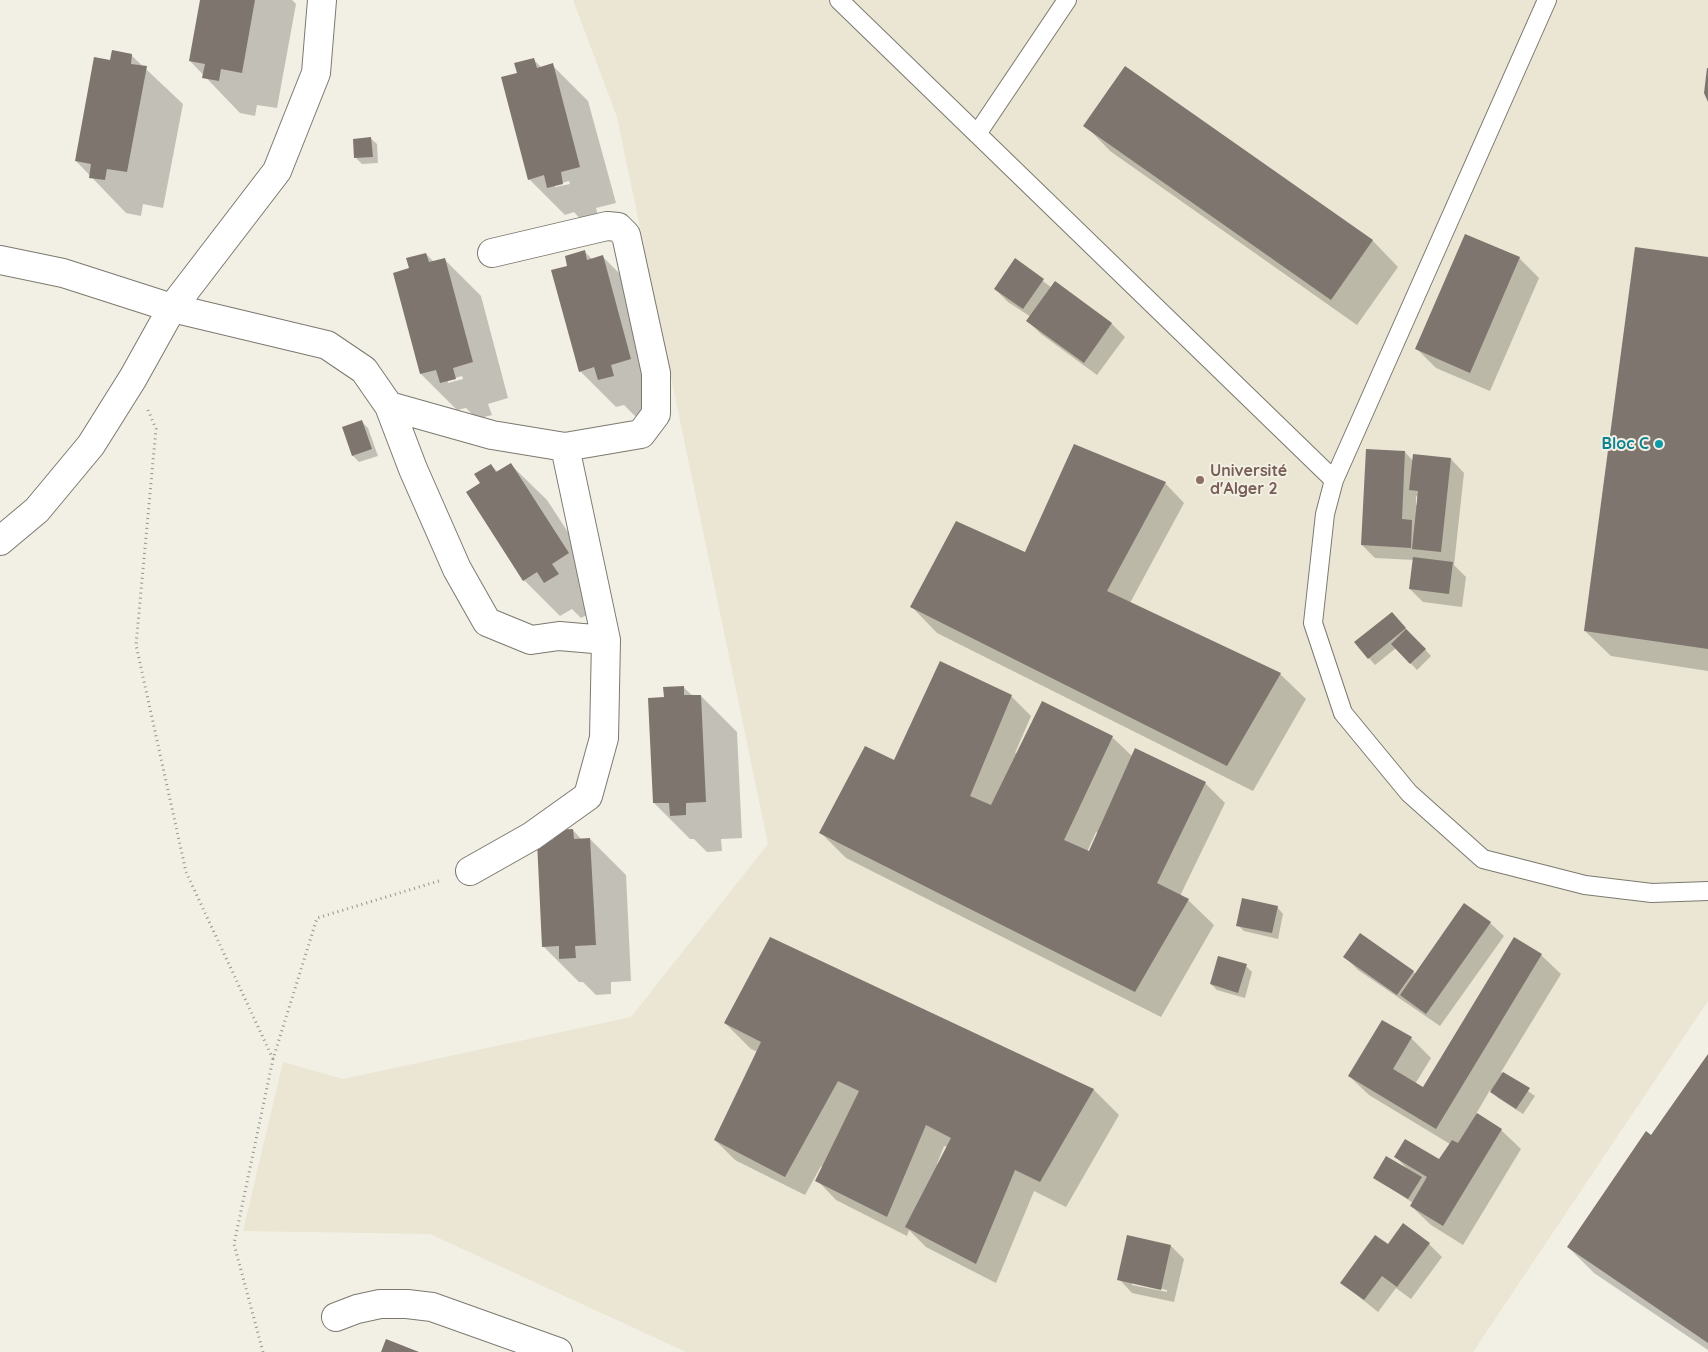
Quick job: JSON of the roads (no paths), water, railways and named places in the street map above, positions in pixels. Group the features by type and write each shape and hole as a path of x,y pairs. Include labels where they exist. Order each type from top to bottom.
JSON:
{"street":[{"path":"0,540 37,510 91,445 133,378 172,308 277,171 316,73 322,0"},
{"path":"389,406 492,435 565,447 642,434 656,414 656,373 626,235 618,227 607,226 492,253"},
{"path":"0,260 63,273 172,308 326,345 364,370 389,406 413,469 457,569 487,622 531,640 559,636 606,640"},
{"path":"470,871 532,836 588,796 604,738 606,640 565,447"},
{"path":"336,1317 357,1308 380,1304 407,1304 432,1308 504,1343 558,1352"}],"lane":[{"path":"839,0 1334,480"},
{"path":"977,134 1067,0"},
{"path":"1547,0 1334,480 1325,514 1313,623 1343,713 1409,793 1483,859 1586,885 1652,893 1708,891"}],"place":[{"name":"Bloc C","path":"1659,444"},
{"name":"Université d'Alger 2","path":"1200,480"}]}
